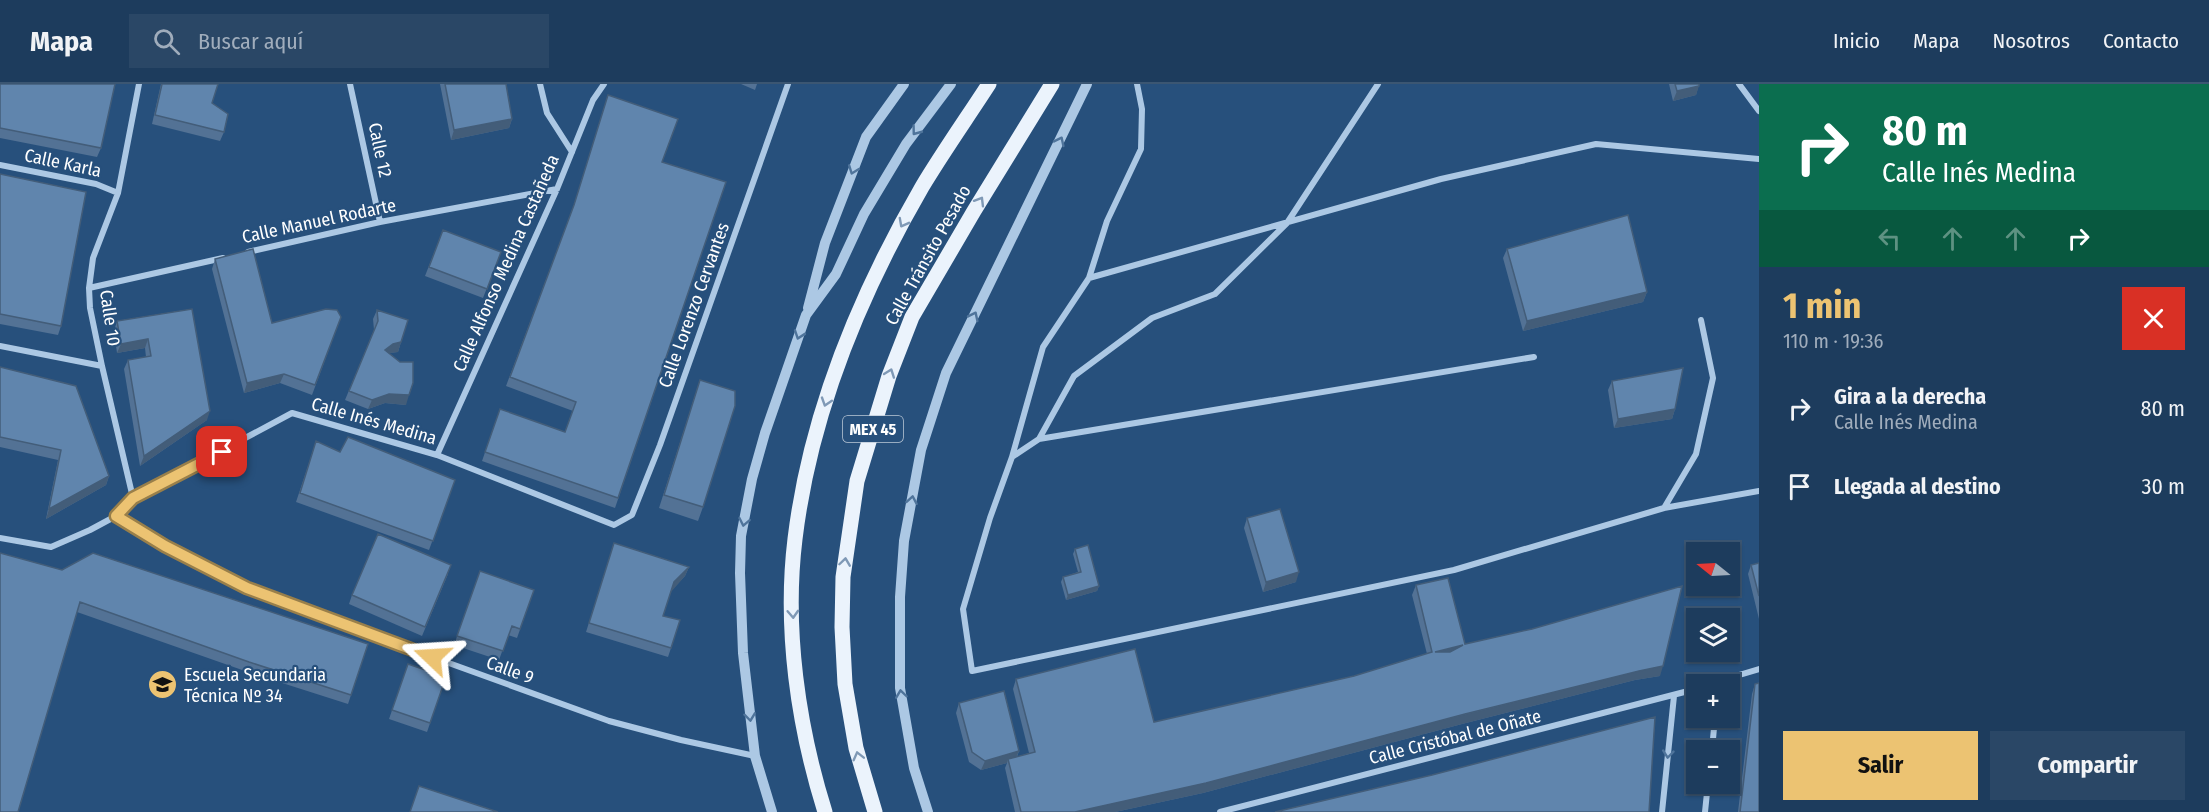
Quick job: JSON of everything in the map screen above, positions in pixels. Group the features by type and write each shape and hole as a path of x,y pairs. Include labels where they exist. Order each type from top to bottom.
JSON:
{"main road":[{"name":"Calle Tránsito Pesado","path":"825,812 798,694 795,654 792,605 795,540 804,485 818,427 850,334 882,263 922,187 988,84"},
{"name":"Calle Tránsito Pesado","path":"874,812 856,748 845,684 842,627 843,577 858,481 889,376 912,317 1052,84"}],"street":[{"name":"Calle 10","path":"133,498 102,366 90,308 89,288 93,258 118,193 139,84"},
{"name":"Calle 12","path":"350,84 380,222"},
{"path":"540,84 547,113 572,152"},
{"name":"Calle Alfonso Medina Castañeda","path":"437,455 557,189 593,100 604,84"},
{"name":"Calle Lorenzo Cervantes","path":"615,525 632,515 660,445 788,84"},
{"path":"772,812 755,756 743,653 741,536 752,479 765,432 806,315 825,243 866,137 904,84"},
{"path":"806,315 836,274 864,214 906,144 951,84"},
{"path":"928,812 914,768 900,688 900,597 904,541 921,450 946,373 1087,84"},
{"path":"1137,84 1142,109 1141,148 1107,221 1089,278 1043,347 1012,457 990,518 963,609 972,671 1454,570 1664,508 1759,491"},
{"path":"1039,439 1074,376 1152,318 1215,294 1287,223 1378,84"},
{"path":"1739,84 1759,111"},
{"path":"1089,278 1441,180 1596,144 1759,159"},
{"name":"Calle Karla","path":"0,165 96,184 118,193"},
{"name":"Calle Manuel Rodarte","path":"240,254 380,222 557,189"},
{"name":"Calle Manuel Rodarte","path":"89,288 229,256"},
{"path":"1664,508 1696,454 1713,378 1701,320"},
{"path":"0,346 102,366"},
{"path":"1012,457 1039,439 1534,357"},
{"name":"Calle Inés Medina","path":"133,498 292,413 437,455 615,525"},
{"path":"0,538 51,547 116,516 133,498"},
{"name":"Calle 9","path":"116,516 165,546 247,588 609,721 755,756"},
{"path":"1740,675 1759,669"},
{"name":"Calle Cristóbal de Oñate","path":"1220,812 1686,692"},
{"path":"1662,812 1674,696"},
{"path":"1705,812 1707,794"}],"building":[{"path":"0,84 115,84 101,148 0,128"},
{"path":"162,84 218,84 212,103 228,114 224,132 155,115"},
{"path":"445,84 506,84 512,119 454,130"},
{"path":"1675,84 1699,84 1699,86 1677,91"},
{"path":"608,95 678,119 662,162 726,182 618,498 485,452 500,409 565,432 576,402 510,377 574,205"},
{"path":"0,174 86,192 61,326 0,314"},
{"path":"1628,215 1647,292 1527,321 1507,249"},
{"path":"443,230 501,252 487,289 429,267"},
{"path":"253,249 272,323 326,309 337,310 341,317 315,385 284,374 247,383 215,259"},
{"path":"192,309 210,411 144,456 128,360 151,356 148,339 121,344 117,321"},
{"path":"377,310 408,320 401,342 385,350 400,362 413,362 413,383 409,395 389,394 372,400 349,391 378,321"},
{"path":"0,367 76,386 109,476 49,509 61,450 0,437"},
{"path":"1683,368 1675,409 1618,419 1612,381"},
{"path":"700,380 735,391 735,406 703,507 664,495"},
{"path":"348,437 455,480 433,541 300,493 316,441 340,452"},
{"path":"1280,509 1299,572 1266,582 1247,518"},
{"path":"378,534 451,565 425,627 352,595"},
{"path":"614,543 689,567 674,582 663,616 680,620 671,648 589,623"},
{"path":"1088,545 1099,586 1068,595 1063,577 1081,572 1075,549"},
{"path":"0,553 62,570 93,553 368,644 351,695 249,662 80,602 18,812 0,812"},
{"path":"1759,563 1759,596 1751,565"},
{"path":"480,571 534,590 520,629 512,626 503,651 457,636"},
{"path":"1448,578 1465,644 1532,629 1682,586 1663,666 1465,714 1206,783 1075,812 1021,812 1008,759 1035,752 1016,679 1135,649 1154,722 1354,676 1432,652 1416,585","holes":["1463,645 1450,652 1435,652"]},
{"path":"408,664 446,677 430,723 392,710"},
{"path":"1759,683 1759,812 1740,812 1755,684"},
{"path":"1004,691 1019,751 985,761 972,752 959,703"},
{"path":"1655,717 1649,812 1275,812 1432,775"},
{"path":"419,786 498,812 410,812"}],"place":[{"name":"Escuela Secundaria Técnica Nº 34","path":"163,685"}],"route":[{"path":"222,452 133,498 116,516 165,546 247,588 432,657"}]}
